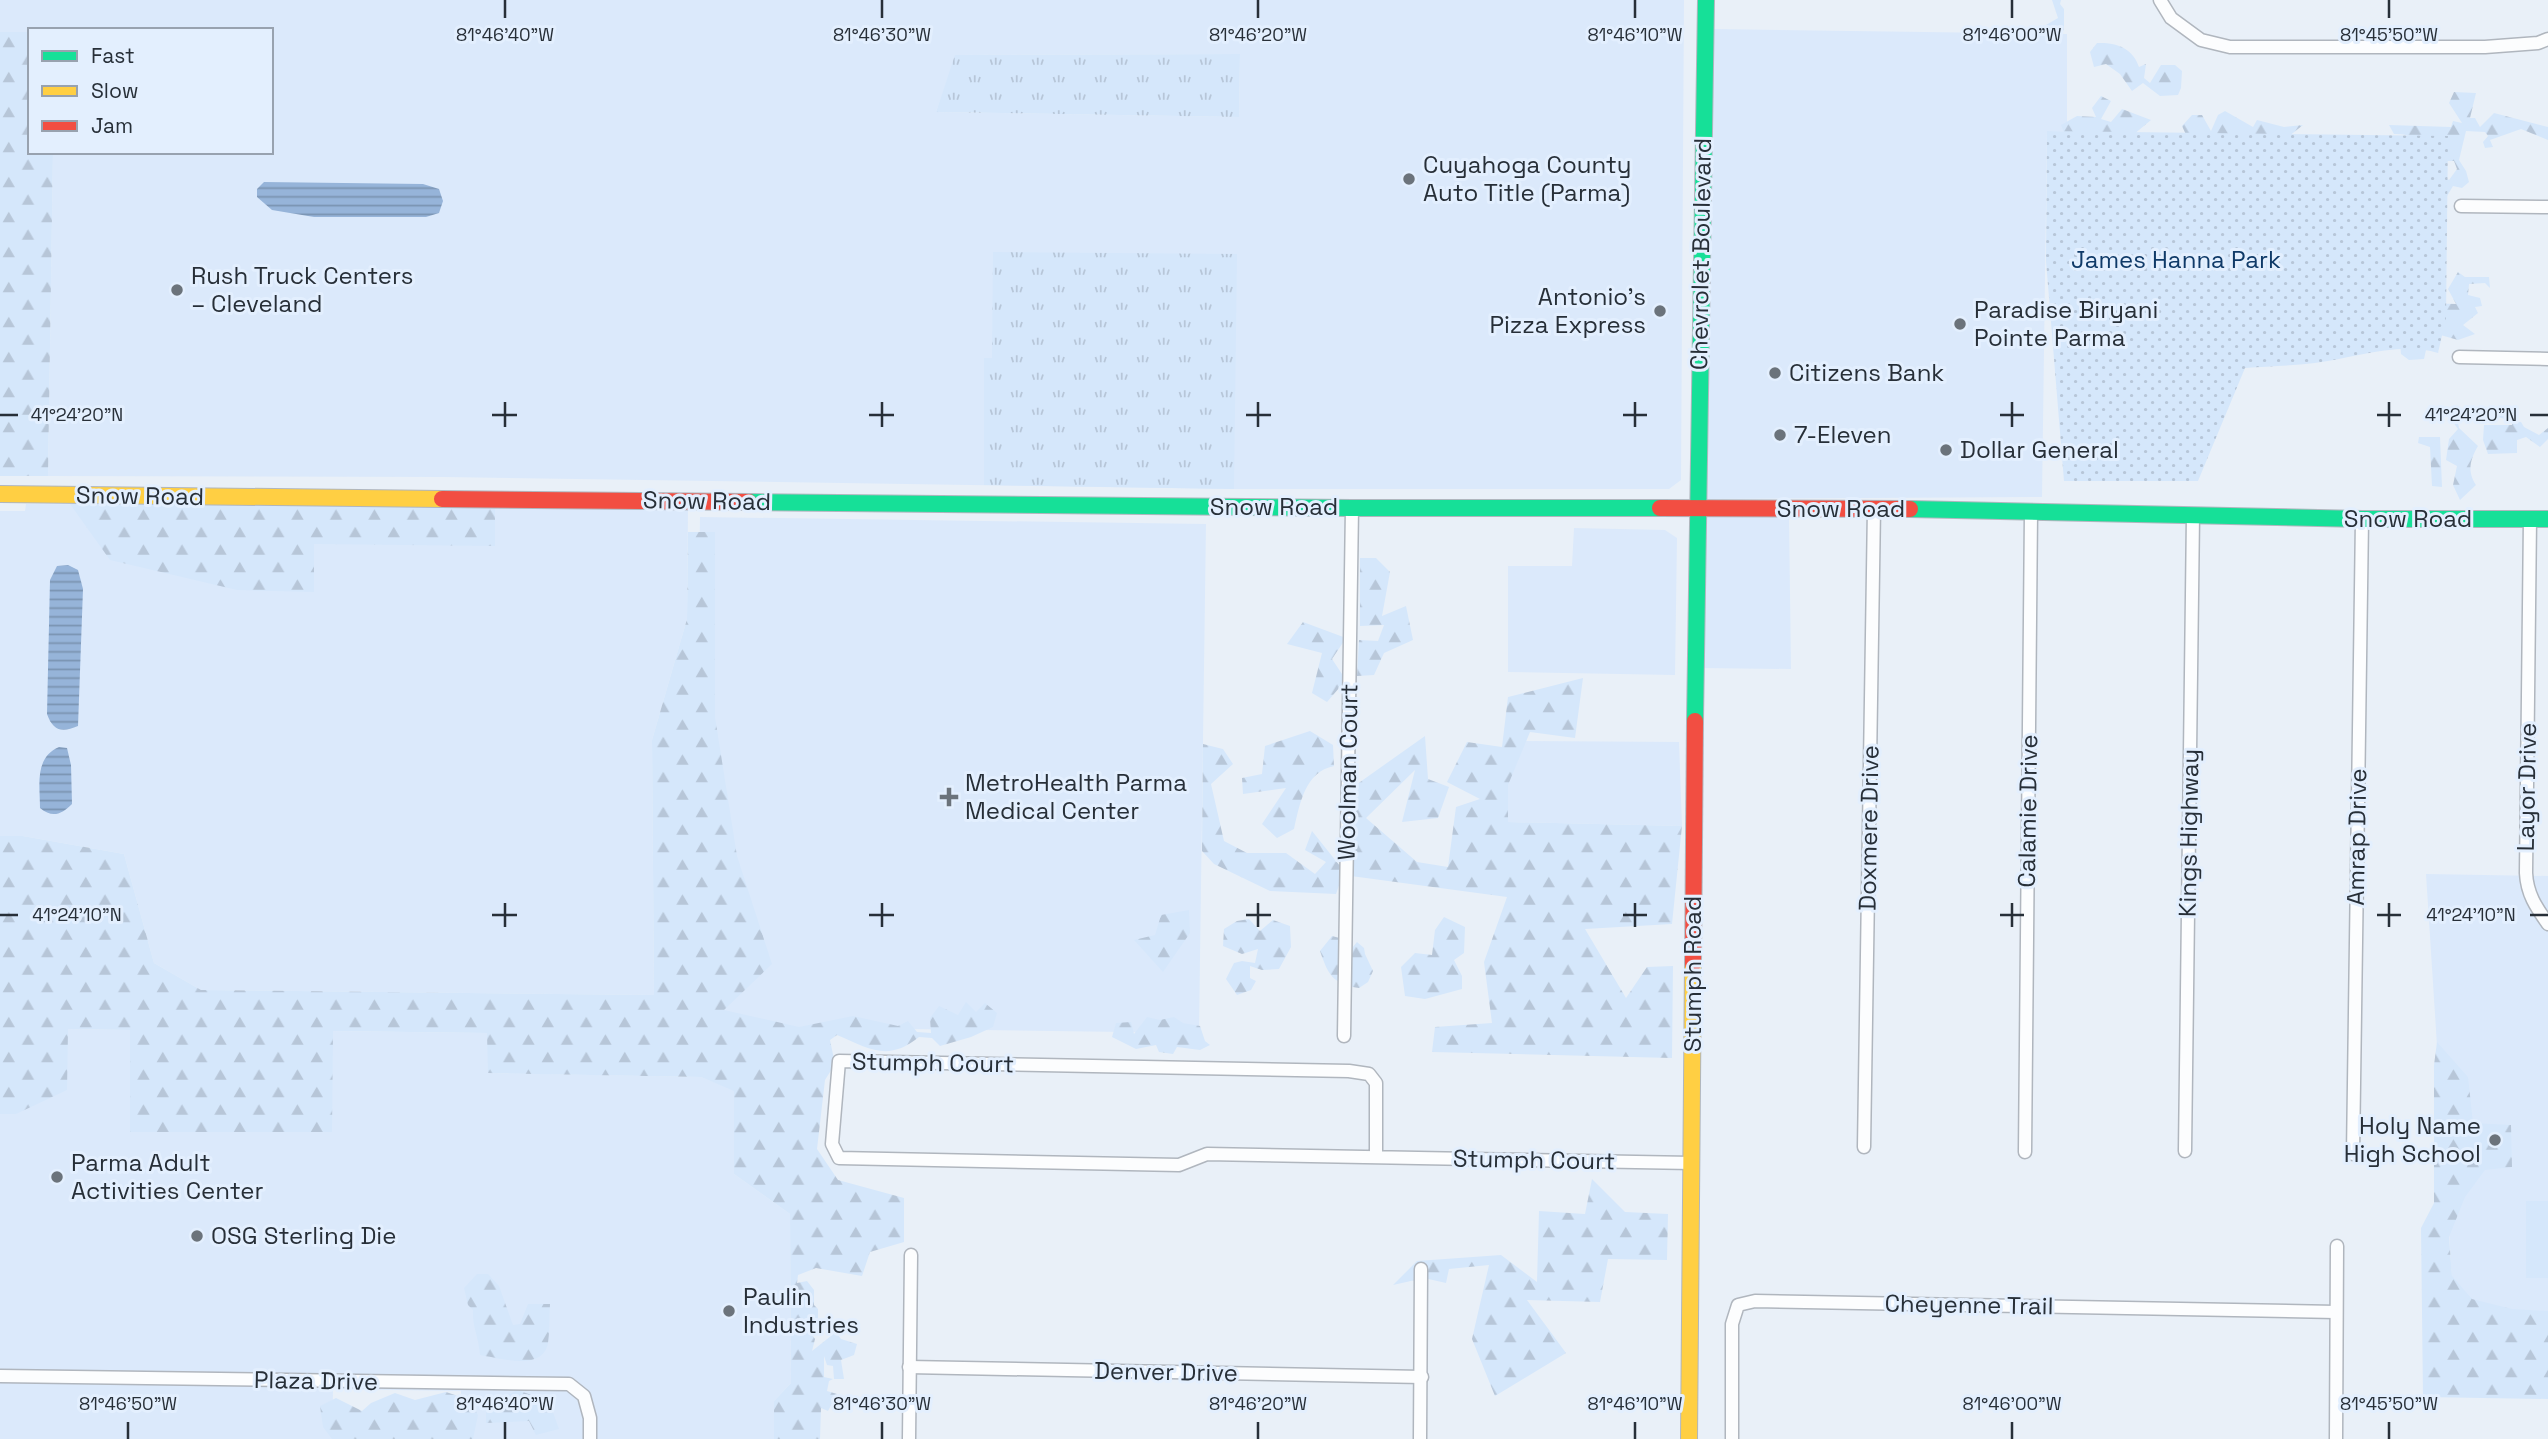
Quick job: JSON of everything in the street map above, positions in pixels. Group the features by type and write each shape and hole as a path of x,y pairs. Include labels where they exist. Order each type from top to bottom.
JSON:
{"main road":[{"name":"Chevrolet Boulevard","path":"1696,508 1706,0"},
{"name":"Snow Road","path":"0,494 1352,508 1874,508 2362,519 2548,519"},
{"name":"Stumph Road","path":"1689,1439 1696,508"}],"street":[{"path":"2160,0 2171,18 2201,40 2230,47 2485,47 2548,40"},
{"path":"2461,206 2548,207"},
{"path":"2459,357 2548,359"},
{"name":"Woolman Court","path":"1344,1036 1352,508"},
{"name":"Doxmere Drive","path":"1864,1147 1874,508"},
{"name":"Calamie Drive","path":"2025,1152 2031,512"},
{"name":"Kings Highway","path":"2185,1151 2193,515"},
{"name":"Amrap Drive","path":"2353,1154 2362,519"},
{"name":"Layor Drive","path":"2530,519 2526,873 2528,891 2534,905 2548,924"},
{"name":"Stumph Court","path":"1376,1157 1376,1083 1369,1074 1349,1071 839,1061 832,1144 839,1158 1179,1165 1207,1154 1692,1163"},
{"path":"2336,1439 2337,1246"},
{"path":"909,1439 911,1255"},
{"path":"1420,1439 1421,1269"},
{"name":"Cheyenne Trail","path":"1732,1439 1732,1324 1738,1305 1755,1301 2336,1312"},
{"name":"Denver Drive","path":"909,1367 1422,1377"},
{"name":"Plaza Drive","path":"0,1376 569,1384 584,1396 590,1418 590,1439"}],"shaded area":[{"path":"0,0 1684,0 1681,480 1669,489 1234,489 444,477 48,476 53,154 273,154 273,28 28,28 28,32 0,32","holes":["1240,54 1239,117 936,112 956,55"]},
{"path":"1714,29 2067,34 2067,131 2047,131 2042,497 1702,499"},
{"path":"26,504 688,508 687,619 652,740 654,995 201,990 154,963 124,854 23,836 0,836 0,511 25,511"},
{"path":"1789,516 1791,669 1702,668 1702,517"},
{"name":"MetroHealth Parma Medical Center","path":"700,517 1206,524 1199,1033 692,1026"},
{"path":"1574,528 1665,530 1677,538 1675,675 1508,672 1508,566 1572,566"},
{"path":"1508,741 1679,742 1682,826 1508,822"},
{"name":"Holy Name High School","path":"2426,874 2548,876 2548,1364 2457,1357"},
{"path":"68,1029 130,1030 130,1131 332,1031 488,1033 489,1073 701,1077 734,1090 734,1174 790,1214 791,1383 774,1401 774,1439 461,1439 461,1391 333,1389 332,1439 0,1439 0,1114 16,1114"}],"green space":[{"path":"2052,0 2061,0 2060,4 2064,9 2064,30 2057,36 2051,36 2046,25 2058,18"},
{"path":"0,32 28,32 28,154 53,154 48,476 0,476"},
{"path":"2097,43 2123,47 2133,55 2139,67 2146,64 2144,78 2150,83 2161,65 2175,65 2182,71 2178,95 2160,96 2143,83 2132,91 2120,74 2106,64 2094,67 2090,52"},
{"path":"1240,54 1239,117 936,112 955,55"},
{"path":"2454,92 2476,93 2470,118 2475,118 2480,127 2494,113 2548,127 2548,140 2521,129 2490,140 2493,147 2485,148 2483,142 2488,136 2485,132 2466,131 2459,160 2469,182 2462,188 2453,186 2440,208 2436,172 2449,180 2457,169 2454,161 2437,161 2414,138 2394,134 2389,125 2451,127 2453,121 2462,123 2449,103"},
{"path":"2101,96 2111,101 2101,119 2111,122 2122,109 2151,120 2121,145 2065,135 2061,125 2077,116 2096,117 2092,108"},
{"path":"2225,111 2253,127 2257,120 2284,127 2303,125 2278,145 2201,167 2182,126 2192,115 2202,115 2211,131 2218,115"},
{"name":"James Hanna Park","path":"2047,131 2448,136 2446,318 2438,353 2392,350 2315,363 2245,368 2198,481 2064,481 2046,261"},
{"path":"993,252 1237,254 1234,489 984,485 984,358 992,358"},
{"path":"2458,272 2465,277 2489,277 2490,288 2485,283 2469,284 2468,295 2480,298 2482,306 2475,307 2478,313 2463,325 2475,334 2458,340 2430,332 2424,359 2409,360 2401,354 2399,330 2343,301 2456,304 2448,289"},
{"path":"2499,408 2514,412 2514,421 2521,422 2524,427 2539,435 2548,428 2548,439 2540,447 2526,437 2517,440 2517,453 2488,454 2483,440 2484,425 2512,425 2512,421 2498,417"},
{"path":"2457,417 2459,428 2478,446 2471,466 2471,475 2476,485 2460,500 2453,485 2457,466 2446,460 2449,439 2458,429 2450,418"},
{"path":"2419,437 2440,437 2442,487 2432,486 2430,447 2418,443"},
{"path":"70,504 495,507 495,546 314,544 314,592 237,590 110,560"},
{"path":"688,532 715,532 715,717 737,856 772,964 724,1010 799,1027 853,1016 898,1026 908,1021 917,1032 931,1033 930,1018 939,1006 958,1015 966,1002 976,1012 985,1003 997,1013 993,1027 940,1046 932,1038 919,1037 898,1049 879,1051 837,1035 830,1040 835,1064 825,1080 817,1149 838,1180 904,1198 904,1242 870,1252 862,1276 816,1268 798,1275 797,1283 807,1281 814,1290 814,1305 818,1309 818,1322 808,1329 815,1339 812,1351 836,1332 841,1339 857,1344 854,1355 841,1360 844,1379 834,1379 833,1366 827,1365 824,1356 824,1377 833,1379 829,1381 827,1391 837,1394 828,1411 821,1408 820,1439 774,1439 774,1401 791,1383 790,1214 734,1174 734,1091 701,1077 488,1073 487,1033 333,1031 332,1132 130,1132 130,1030 68,1029 67,1090 16,1114 0,1114 0,836 23,836 124,854 154,963 201,990 654,995 652,740 687,619"},
{"path":"1360,558 1376,558 1390,572 1382,616 1406,606 1413,640 1384,653 1374,675 1357,676 1359,640 1378,641 1384,625 1360,626"},
{"path":"1303,622 1346,638 1332,659 1346,680 1327,702 1312,693 1322,653 1287,644"},
{"path":"1583,678 1575,738 1530,732 1508,785 1508,822 1682,826 1672,924 1585,929 1626,998 1647,967 1673,966 1672,1058 1432,1052 1435,1027 1492,1023 1484,962 1507,897 1351,876 1353,787 1425,736 1428,779 1449,787 1438,818 1402,822 1415,770 1366,818 1417,862 1448,867 1456,807 1480,799 1447,782 1467,742 1502,747 1508,697"},
{"path":"1310,731 1333,745 1334,766 1324,769 1310,782 1305,790 1294,829 1277,838 1262,824 1286,788 1243,794 1242,778 1262,774 1265,746"},
{"path":"1203,744 1223,749 1233,764 1211,784 1224,841 1247,853 1286,853 1315,874 1326,862 1305,850 1312,831 1344,871 1336,894 1270,891 1214,864 1202,851"},
{"path":"1189,910 1190,933 1163,972 1134,940 1155,935 1161,915"},
{"path":"1444,917 1465,927 1464,953 1454,960 1462,976 1462,989 1425,999 1405,996 1401,967 1415,953 1432,955 1435,930"},
{"path":"1249,919 1260,931 1273,920 1290,926 1291,947 1279,969 1262,970 1250,966 1250,978 1256,981 1251,990 1237,995 1226,979 1234,963 1255,963 1258,949 1242,954 1223,946 1224,929 1237,921"},
{"path":"1332,936 1347,940 1348,953 1357,942 1364,948 1373,971 1368,982 1359,988 1337,981 1326,966 1320,951"},
{"path":"1147,1017 1160,1020 1174,1017 1183,1023 1200,1026 1205,1041 1210,1045 1200,1050 1177,1047 1173,1054 1159,1052 1156,1045 1136,1049 1112,1037 1116,1023 1131,1022 1134,1034"},
{"path":"2437,1042 2468,1077 2473,1123 2511,1125 2512,1167 2485,1170 2465,1197 2449,1237 2452,1276 2472,1299 2512,1309 2548,1311 2548,1399 2423,1397 2421,1228 2434,1203 2434,1065"},
{"path":"1592,1179 1625,1212 1668,1214 1667,1260 1608,1259 1600,1302 1527,1300 1566,1353 1495,1396 1472,1339 1489,1265 1449,1269 1446,1283 1424,1278 1393,1285 1417,1261 1501,1255 1537,1282 1539,1211 1585,1214"},
{"path":"2526,1201 2548,1201 2548,1278 2526,1278"},
{"path":"477,1274 488,1274 499,1286 513,1325 520,1324 528,1304 550,1304 548,1343 538,1358 519,1361 480,1355 473,1310 468,1305 464,1288"},
{"path":"517,1390 549,1401 559,1429 536,1435 529,1421 486,1423 486,1408"},
{"path":"446,1392 470,1400 478,1415 473,1439 332,1439 323,1427 320,1406 336,1398 362,1411 371,1403 395,1393 415,1400"}],"water":[{"path":"264,182 423,184 439,189 443,201 439,213 426,217 314,217 272,210 257,197 257,189"},
{"path":"68,565 78,570 83,589 78,726 63,730 52,724 47,714 50,580 57,566"},
{"path":"59,747 67,748 71,765 72,804 60,813 52,814 40,808 39,781 45,758"}],"traffic: fast":[{"path":"1695,721 1706,0"},
{"path":"749,502 1660,508"},
{"path":"1910,509 2362,519 2548,519"}],"traffic: slow":[{"path":"0,494 442,499"},
{"path":"1689,1439 1693,964"}],"traffic: jam":[{"path":"442,499 749,502"},
{"path":"1660,508 1910,509"},
{"path":"1693,964 1695,721"}],"place":[{"name":"Cuyahoga County Auto Title (Parma)","path":"1409,179"},
{"name":"Rush Truck Centers – Cleveland","path":"177,290"},
{"name":"Antonio's Pizza Express","path":"1660,311"},
{"name":"Paradise Biryani Pointe Parma","path":"1960,324"},
{"name":"Citizens Bank","path":"1775,373"},
{"name":"7-Eleven","path":"1780,435"},
{"name":"Dollar General","path":"1946,450"},
{"name":"MetroHealth Parma Medical Center","path":"949,797"},
{"name":"Holy Name High School","path":"2495,1140"},
{"name":"Parma Adult Activities Center","path":"57,1177"},
{"name":"OSG Sterling Die","path":"197,1236"},
{"name":"Paulin Industries","path":"729,1311"}]}
